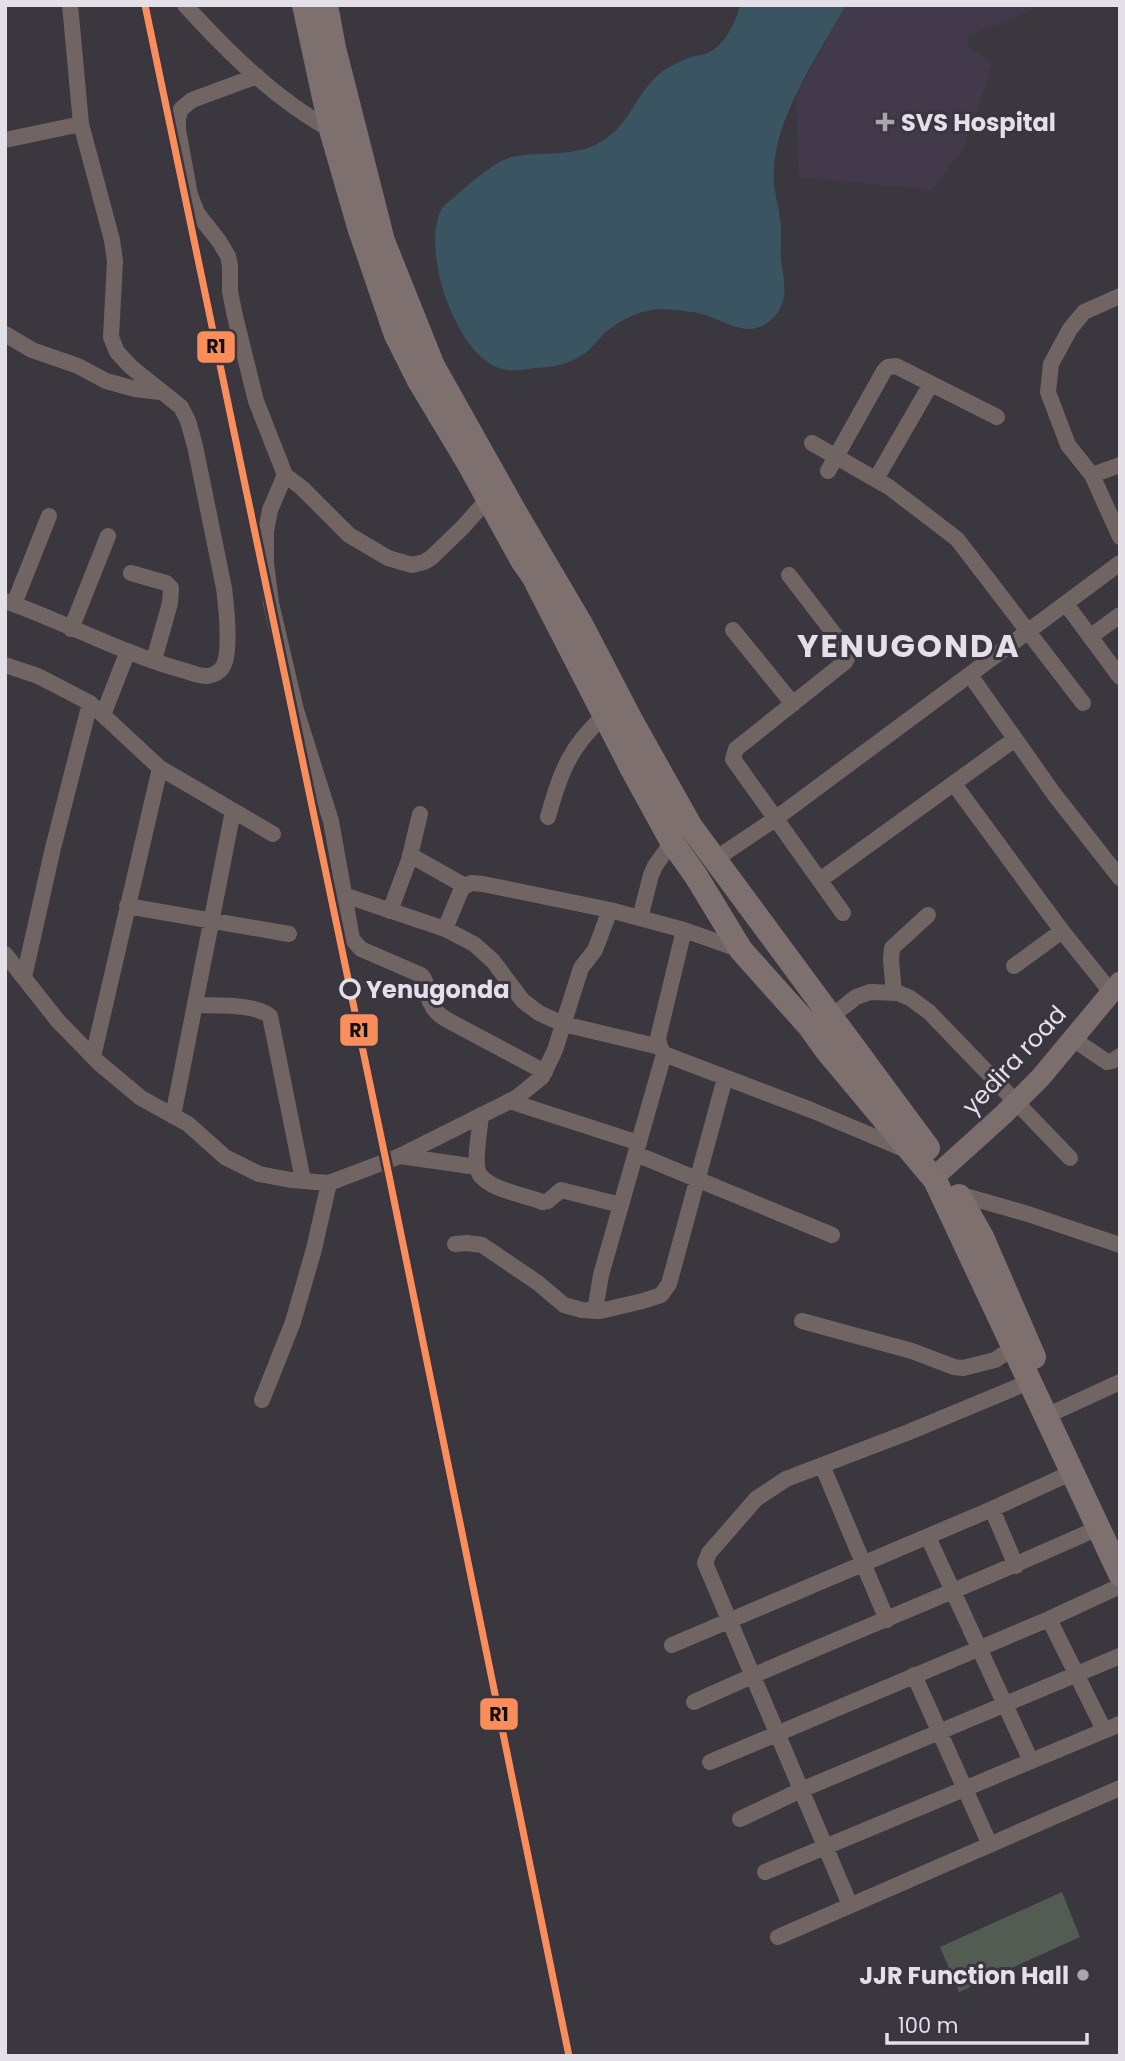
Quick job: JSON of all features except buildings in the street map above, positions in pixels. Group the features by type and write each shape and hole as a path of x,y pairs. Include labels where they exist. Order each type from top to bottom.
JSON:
{"highway":[{"path":"304,5 331,130 359,227 396,335 418,379 533,576 672,842 741,950 809,1026 936,1180 1120,1574"},
{"path":"326,5 334,48 383,240 433,366 581,624 691,827 832,1016 958,1194 982,1237 1057,1411 1120,1543"}],"main road":[{"name":"yedira road","path":"942,1170 1041,1077 1115,987"}],"street":[{"path":"48,516 9,602 154,660 208,676 223,667 227,638 224,588 188,421 181,407 131,367 117,352 111,337 115,261 112,240 81,124 70,5"},
{"path":"185,5 228,51 257,76 307,117 331,130"},
{"path":"257,76 192,100 181,109 178,130 190,195 197,213 228,256 234,312 256,401 285,475 302,488 349,535 388,558 412,565 431,558 488,499"},
{"path":"5,140 81,124"},
{"path":"1120,296 1084,312 1070,329 1051,363 1048,392 1068,445 1092,475 1120,537"},
{"path":"5,334 32,350 78,366 106,381 135,389 162,392"},
{"path":"831,463 888,367 896,366 997,417"},
{"path":"876,479 931,384"},
{"path":"812,443 831,463 876,479 912,503 957,539 1083,703"},
{"path":"1092,475 1120,465"},
{"path":"285,475 270,510 266,531 266,563 271,603 296,710 331,821 352,939 357,946 421,975 427,982 430,1003 451,1022 545,1072"},
{"path":"71,629 108,536"},
{"path":"714,860 775,819 1120,563"},
{"path":"131,573 166,583 171,588 170,603 154,660"},
{"path":"789,575 849,654 845,662 733,754 736,765 843,913"},
{"path":"1066,604 1120,677"},
{"path":"1090,637 1120,615"},
{"path":"733,630 793,704"},
{"path":"103,715 128,651"},
{"path":"5,666 38,676 90,703 160,768 274,834"},
{"path":"970,675 1054,794 1120,878"},
{"path":"24,976 90,703"},
{"path":"548,817 571,754 581,738 605,715"},
{"path":"820,880 1015,739"},
{"path":"93,1057 160,768"},
{"path":"954,783 1062,931 1115,987"},
{"path":"173,1116 233,811"},
{"path":"390,911 410,855 420,814"},
{"path":"640,918 651,875 672,842"},
{"path":"410,855 465,886"},
{"path":"445,929 465,886 471,883 640,918 741,950"},
{"path":"344,895 445,929 474,944 493,961 523,1001 539,1013 563,1024 662,1051 912,1152"},
{"path":"127,906 289,934"},
{"path":"5,954 58,1021 93,1057 141,1098 188,1124 225,1157 259,1174 329,1183 400,1156 516,1098 542,1077 555,1050 581,968 596,950 610,911"},
{"path":"894,993 892,948 928,915"},
{"path":"595,1311 601,1275 662,1051 658,1038 684,930"},
{"path":"1014,966 1062,931"},
{"path":"832,1016 856,997 870,992 894,993 910,998 929,1013 1070,1158"},
{"path":"195,1005 249,1008 264,1011 270,1016 303,1181"},
{"path":"1073,1039 1107,1062 1120,1056"},
{"path":"455,1244 482,1245 538,1283 564,1305 582,1310 595,1311 661,1295 668,1284 725,1078"},
{"path":"509,1101 637,1149 697,1181 832,1235"},
{"path":"481,1115 477,1167 482,1178 490,1184 542,1202 548,1201 561,1190 621,1205"},
{"path":"400,1156 477,1167"},
{"path":"262,1400 293,1322 329,1183"},
{"path":"958,1194 1120,1245"},
{"path":"802,1321 912,1351 954,1367 995,1360 1013,1348"},
{"path":"850,1905 705,1563 709,1553 756,1499 786,1479 1029,1382"},
{"path":"1057,1411 1120,1382"},
{"path":"822,1465 887,1619"},
{"path":"672,1644 992,1510 1071,1473"},
{"path":"992,1510 1016,1566"},
{"path":"694,1702 1016,1566 1098,1528"},
{"path":"928,1537 1031,1761"},
{"path":"710,1762 1049,1619 1120,1586"},
{"path":"765,1872 1112,1727 1076,1674 1049,1619"},
{"path":"740,1819 801,1790 1120,1656"},
{"path":"914,1675 990,1845"},
{"path":"778,1937 1120,1788"}],"shaded area":[{"name":"SVS Hospital","path":"846,5 1044,5 966,37 969,47 993,63 964,148 932,190 799,177 796,96"},
{"path":"1062,1892 1080,1937 959,1992 940,1947"}],"water":[{"path":"740,5 846,5 801,84 782,127 777,148 774,176 784,288 780,309 765,324 747,329 698,313 650,310 616,324 585,353 564,363 512,370 490,364 468,342 456,323 444,294 435,244 437,220 442,208 484,172 506,159 585,149 606,138 616,131 658,75 691,57 706,54 719,45 733,26"}],"railway":[{"path":"145,5 569,2056"}],"transit line":[{"name":"R1","path":"145,5 569,2056"}],"place":[{"name":"SVS Hospital","path":"885,122"},
{"name":"Yenugonda","path":"350,989"},
{"name":"JJR Function Hall","path":"1083,1975"}],"district":[{"name":"YENUGONDA","path":"909,645"}]}
